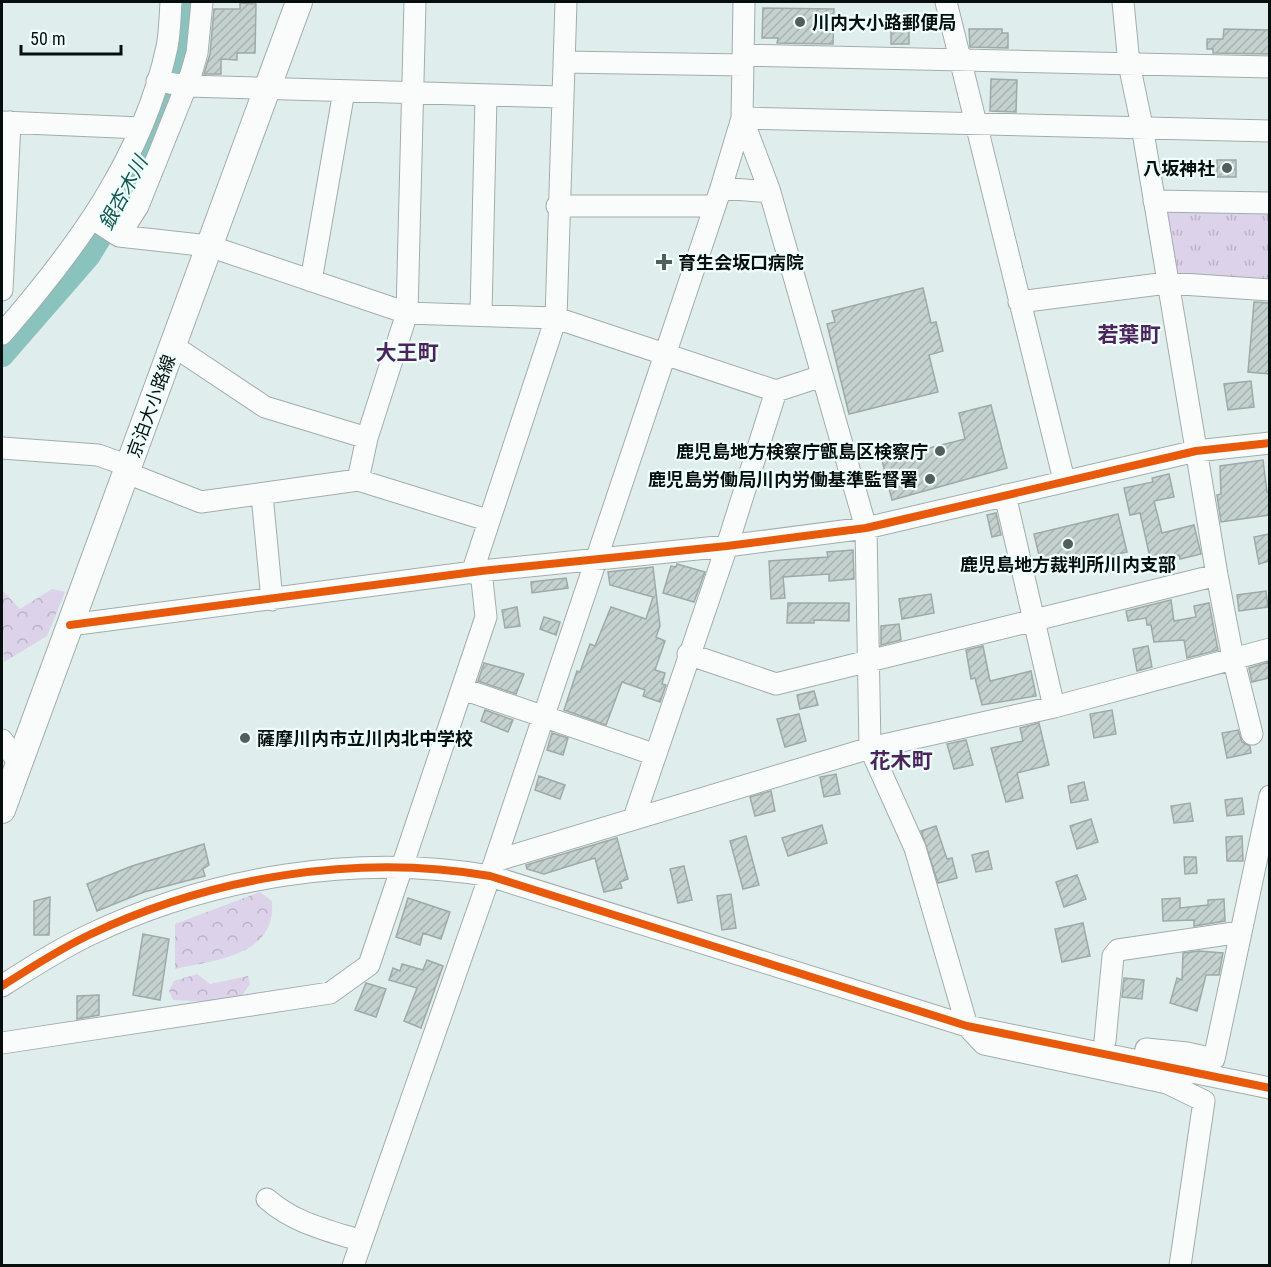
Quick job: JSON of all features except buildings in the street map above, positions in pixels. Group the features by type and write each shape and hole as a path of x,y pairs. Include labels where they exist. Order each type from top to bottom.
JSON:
{"main road":[{"name":"京泊大小路線","path":"2,805 128,470 299,2"}],"street":[{"path":"117,235 138,206 172,83 167,46 171,2"},
{"path":"2,334 95,220 141,128 172,83 197,53 202,2"},
{"path":"358,480 367,438 407,313 415,2"},
{"path":"2,1043 330,993 369,964 464,689 486,617 476,572 487,520 556,318 557,206 566,2"},
{"path":"353,1266 492,868 718,197 742,118 744,2"},
{"path":"946,2 1064,480"},
{"path":"1123,2 1130,64 1217,575 1233,658 1252,734"},
{"path":"564,62 960,60 1269,67"},
{"path":"172,83 267,89 562,97"},
{"path":"311,281 344,91"},
{"path":"481,314 486,96"},
{"path":"742,118 1269,130"},
{"path":"742,118 769,190 866,528 870,748 915,848 967,1026 984,1044 1167,1083 1204,1101 1180,1266"},
{"path":"38,292 2,290 6,122 141,128"},
{"path":"557,206 718,197 769,190"},
{"path":"1154,201 1269,203"},
{"path":"95,220 117,235 209,246 407,313 556,318 776,391 822,376"},
{"path":"1019,302 1167,283 1269,290"},
{"path":"172,345 265,407 367,438"},
{"path":"634,818 653,754 727,546 776,391"},
{"path":"70,625 476,572 727,546 866,528 1196,451 1269,442"},
{"path":"2,448 98,455 201,502 358,480 487,520"},
{"path":"262,495 272,600"},
{"path":"1005,495 1054,707"},
{"path":"688,654 776,684 1217,575"},
{"path":"2,986 89,935 184,899 263,879 320,871 401,868 463,872 492,868 634,818 870,748 1054,707 1269,649"},
{"path":"464,689 653,754"},
{"path":"2,740 19,763"},
{"path":"967,1026 991,1017 1105,1041 1214,1059 1269,796"},
{"path":"492,868 967,1026 1269,1088"},
{"path":"1105,1041 1113,956 1118,950 1241,932"},
{"path":"267,1198 282,1212 299,1221 361,1241"}],"green space":[{"path":"1161,206 1269,206 1269,280 1174,274"},
{"path":"52,589 65,592 47,636 4,662 2,590 20,609"},
{"path":"260,892 272,901 271,919 265,934 254,944 225,958 175,969 175,924"},
{"path":"197,974 210,984 248,976 250,984 241,997 212,1002 173,1000 169,991 174,981"}],"waterway":[{"name":"銀杏木川","path":"2,355 89,255 135,179 150,147 179,62 186,2"}],"cycle path":[{"path":"70,625 481,571 727,546 866,528 1196,451 1270,443"},
{"path":"2,986 89,935 184,898 285,875 337,869 388,867 440,870 490,876 967,1026 1270,1088"}],"place":[{"name":"川内大小路郵便局","path":"800,22"},
{"name":"八坂神社","path":"1227,168"},
{"name":"育生会坂口病院","path":"664,262"},
{"name":"鹿児島地方検察庁甑島区検察庁","path":"940,451"},
{"name":"鹿児島労働局川内労働基準監督署","path":"930,479"},
{"name":"鹿児島地方裁判所川内支部","path":"1068,544"},
{"name":"薩摩川内市立川内北中学校","path":"245,738"}],"district":[{"name":"若葉町","path":"1129,335"},
{"name":"大王町","path":"407,353"},
{"name":"花木町","path":"901,761"}]}
